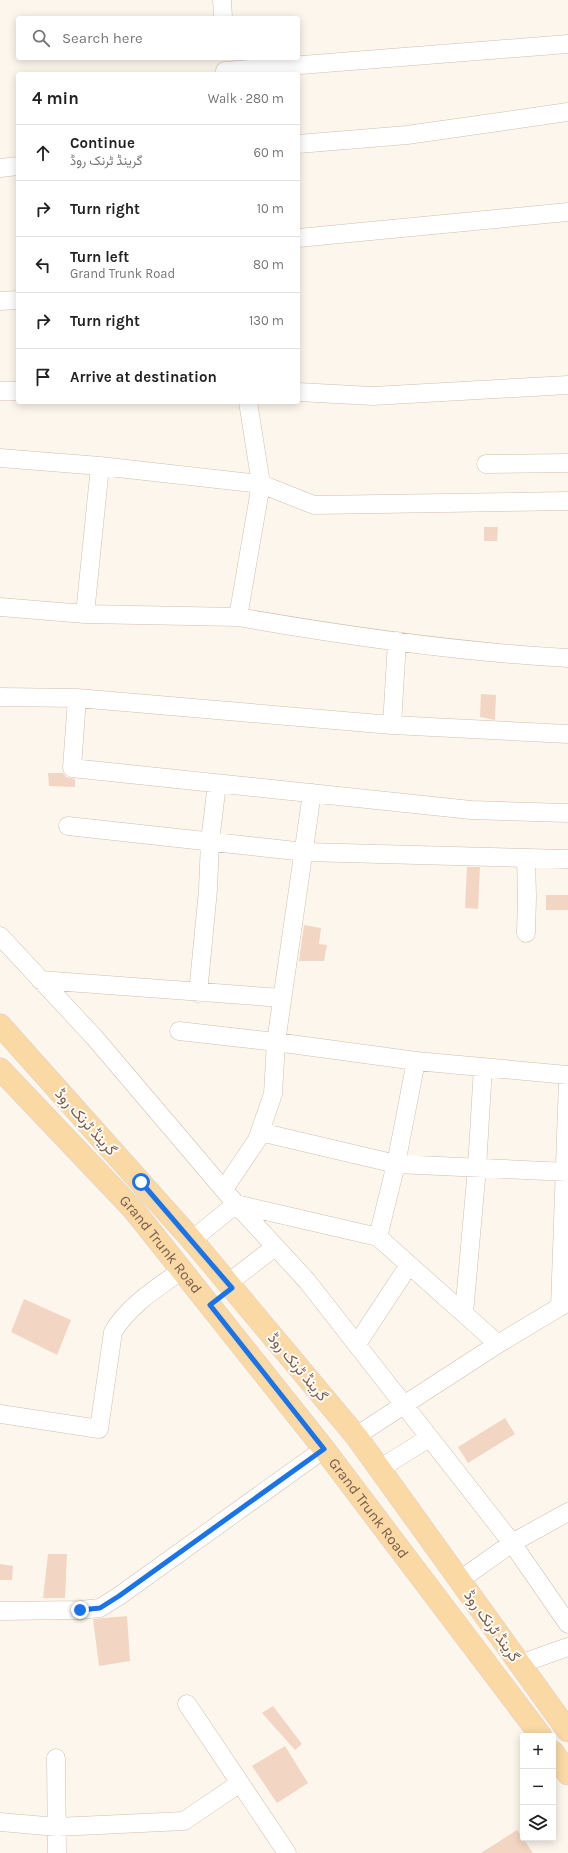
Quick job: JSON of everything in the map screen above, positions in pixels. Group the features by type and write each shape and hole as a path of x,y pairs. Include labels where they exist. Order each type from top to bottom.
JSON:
{"main road":[{"name":"گرینڈ ٹرنک روڈ","path":"0,1025 192,1240 356,1436 568,1731"},
{"name":"Grand Trunk Road","path":"0,1069 134,1209 324,1449 539,1733"},
{"path":"210,1305 230,1285"},
{"path":"556,1756 568,1774"}],"street":[{"path":"222,0 223,16"},
{"path":"225,68 568,44"},
{"path":"300,144 407,135 568,112"},
{"path":"0,168 16,166"},
{"path":"300,238 568,212"},
{"path":"0,300 16,300"},
{"path":"300,392 373,396 568,385"},
{"path":"0,391 16,391"},
{"path":"238,616 261,484 248,404"},
{"path":"0,458 100,466 261,484 314,505 568,501"},
{"path":"486,464 568,463"},
{"path":"85,614 100,466"},
{"path":"0,607 85,614 238,616 324,632 498,654 568,658"},
{"path":"392,725 397,641"},
{"path":"0,697 77,698 392,725 568,734"},
{"path":"77,698 72,768 471,810 568,813"},
{"path":"198,993 208,890 210,841 217,784"},
{"path":"224,1189 257,1140 273,1094 276,1042 305,852 312,793"},
{"path":"68,826 305,852 568,859"},
{"path":"526,858 526,933"},
{"path":"0,936 94,1037 236,1204 307,1281 357,1344 403,1406 512,1543 568,1624"},
{"path":"40,980 198,993 282,998"},
{"path":"179,1031 276,1042 416,1061 568,1075"},
{"path":"378,1237 396,1164 416,1061"},
{"path":"464,1313 477,1168 483,1067"},
{"path":"356,1436 498,1344 564,1305 568,1080"},
{"path":"260,1132 396,1164 566,1172"},
{"path":"192,1240 236,1204"},
{"path":"236,1204 378,1237 498,1344"},
{"path":"230,1285 275,1247"},
{"path":"357,1344 409,1265"},
{"path":"0,1414 99,1429 113,1332 120,1320 130,1309 182,1270"},
{"path":"379,1469 429,1438"},
{"path":"0,1611 80,1610 100,1608 119,1596 324,1449"},
{"path":"460,1580 512,1543 568,1512"},
{"path":"520,1664 568,1647"},
{"path":"187,1704 287,1853"},
{"path":"56,1758 57,1853"},
{"path":"0,1822 57,1827 184,1821 240,1783"}],"building":[{"path":"484,527 498,527 497,541 484,541"},
{"path":"481,694 496,695 495,720 480,717"},
{"path":"48,773 63,773 66,777 75,779 75,787 49,786"},
{"path":"467,867 480,867 478,909 465,908"},
{"path":"546,895 568,895 568,910 546,910"},
{"path":"304,925 321,928 319,944 327,945 324,961 299,961"},
{"path":"24,1299 71,1320 57,1355 11,1332"},
{"path":"505,1418 515,1434 468,1463 458,1447"},
{"path":"48,1554 67,1554 65,1598 43,1598"},
{"path":"0,1564 13,1566 12,1580 0,1580"},
{"path":"127,1616 130,1661 99,1666 93,1619"},
{"path":"273,1706 302,1744 295,1750 262,1713"},
{"path":"285,1746 308,1783 277,1803 252,1766"},
{"path":"517,1830 520,1834 520,1841 525,1841 533,1853 481,1853"}],"route":[{"path":"80,1610 100,1608 119,1596 324,1449 210,1305 232,1288 141,1182"}]}
